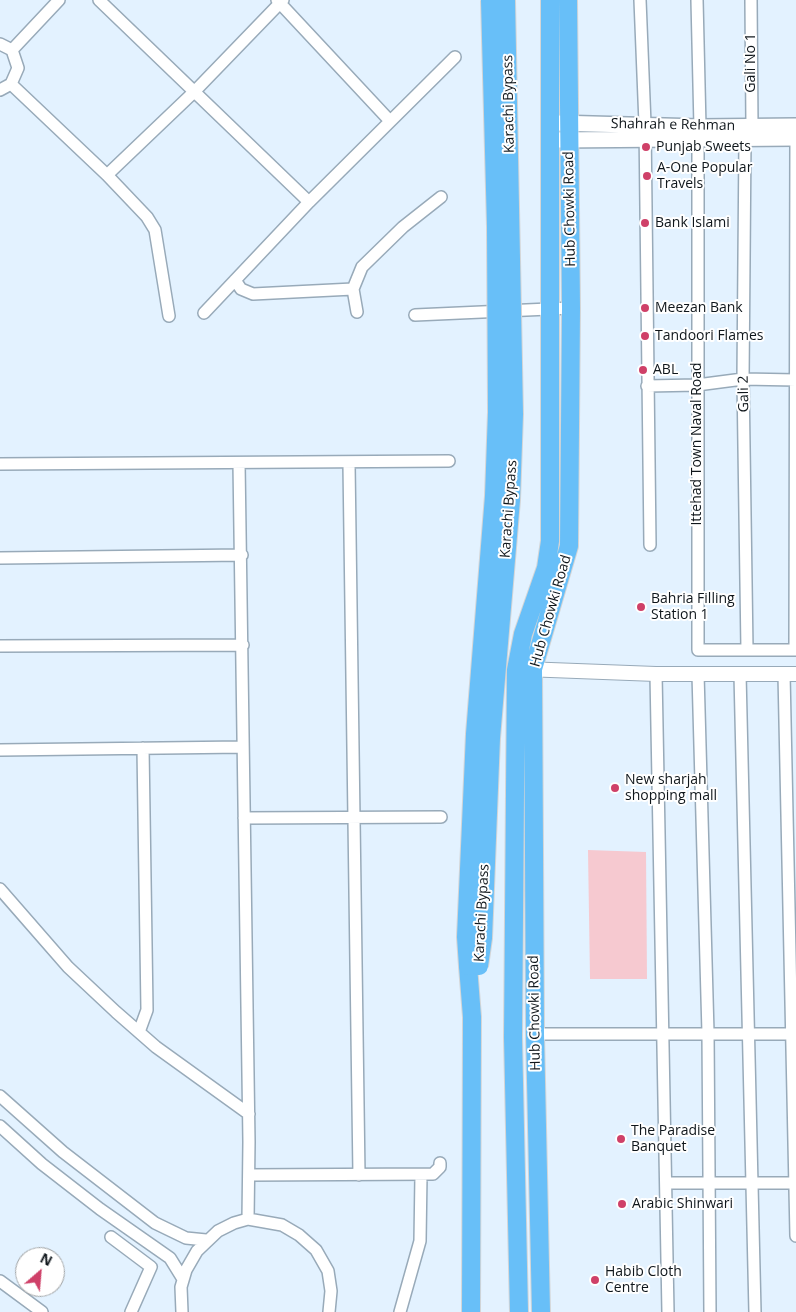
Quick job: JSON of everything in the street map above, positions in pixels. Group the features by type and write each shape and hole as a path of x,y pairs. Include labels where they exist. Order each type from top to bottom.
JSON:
{"highway":[{"name":"Karachi Bypass","path":"474,966 466,937 475,734 494,496 497,412 496,217 490,0"},
{"name":"Karachi Bypass","path":"472,1312 472,1017 474,966 483,938 491,738 510,500 514,414 506,0"},
{"path":"519,1312 513,1037 524,669 523,634 546,568 550,541 550,0"},
{"name":"Hub Chowki Road","path":"541,1312 524,669 569,546 571,308 568,0"}],"main road":[{"name":"Shahrah e Rehman","path":"569,132 645,124 699,133"},
{"name":"Shahrah e Rehman","path":"551,131 645,140 699,133 748,132 796,126"},
{"name":"Shahrah e Rehman","path":"748,132 796,138"}],"street":[{"path":"12,50 58,0"},
{"path":"99,0 308,202"},
{"path":"640,0 645,124 650,545"},
{"name":"Ittehad Town Naval Road","path":"697,0 699,133 697,385 698,650 796,650"},
{"name":"Gali No 1","path":"748,132 751,0"},
{"path":"107,175 194,91 280,1 390,121"},
{"path":"0,44 12,50 18,68 11,84 0,90"},
{"path":"204,313 308,202 455,57"},
{"path":"11,84 107,175 147,217 155,230 169,316"},
{"name":"Gali 2","path":"747,650 743,379 748,132"},
{"path":"796,138 796,650"},
{"path":"357,312 353,289 362,267 403,227 441,197"},
{"path":"235,280 241,289 252,294 353,289"},
{"path":"415,315 571,308"},
{"path":"647,386 697,385 743,379 795,380"},
{"path":"0,464 348,464 448,461"},
{"path":"239,463 242,555 249,1114 248,1219"},
{"path":"348,464 355,817 359,1175"},
{"path":"0,558 242,555"},
{"path":"0,646 243,645"},
{"path":"524,669 656,674 790,674 796,1236"},
{"path":"656,674 668,1312"},
{"path":"698,674 708,1033 710,1312"},
{"path":"740,674 754,1312"},
{"path":"0,750 243,747"},
{"path":"138,1032 146,1010 143,748"},
{"path":"244,818 441,817"},
{"path":"0,889 68,967 138,1032 163,1053 249,1114"},
{"path":"535,1034 794,1034"},
{"path":"0,1096 70,1158 155,1223 186,1238 206,1240"},
{"path":"0,1126 42,1164 100,1209 170,1258 183,1279"},
{"path":"249,1176 421,1175 434,1174 440,1167 440,1163"},
{"path":"400,1312 420,1241 421,1175"},
{"path":"666,1183 796,1183"},
{"path":"182,1312 180,1298 183,1279 191,1260 206,1240 226,1227 248,1219 282,1225 300,1235 316,1250 328,1271 331,1311"},
{"path":"111,1236 151,1267 131,1312"},
{"path":"0,1281 42,1312"},
{"path":"0,1285 14,1292"}],"shaded area":[{"path":"588,850 646,852 647,979 590,979"}],"place":[{"name":"Punjab Sweets","path":"646,147"},
{"name":"A-One Popular Travels","path":"647,176"},
{"name":"Bank Islami","path":"645,223"},
{"name":"Meezan Bank","path":"645,308"},
{"name":"Tandoori Flames","path":"645,336"},
{"name":"ABL","path":"643,370"},
{"name":"Bahria Filling Station 1","path":"641,607"},
{"name":"New sharjah shopping mall","path":"615,788"},
{"name":"The Paradise Banquet","path":"621,1139"},
{"name":"Arabic Shinwari","path":"622,1204"},
{"name":"Habib Cloth Centre","path":"595,1280"}]}
